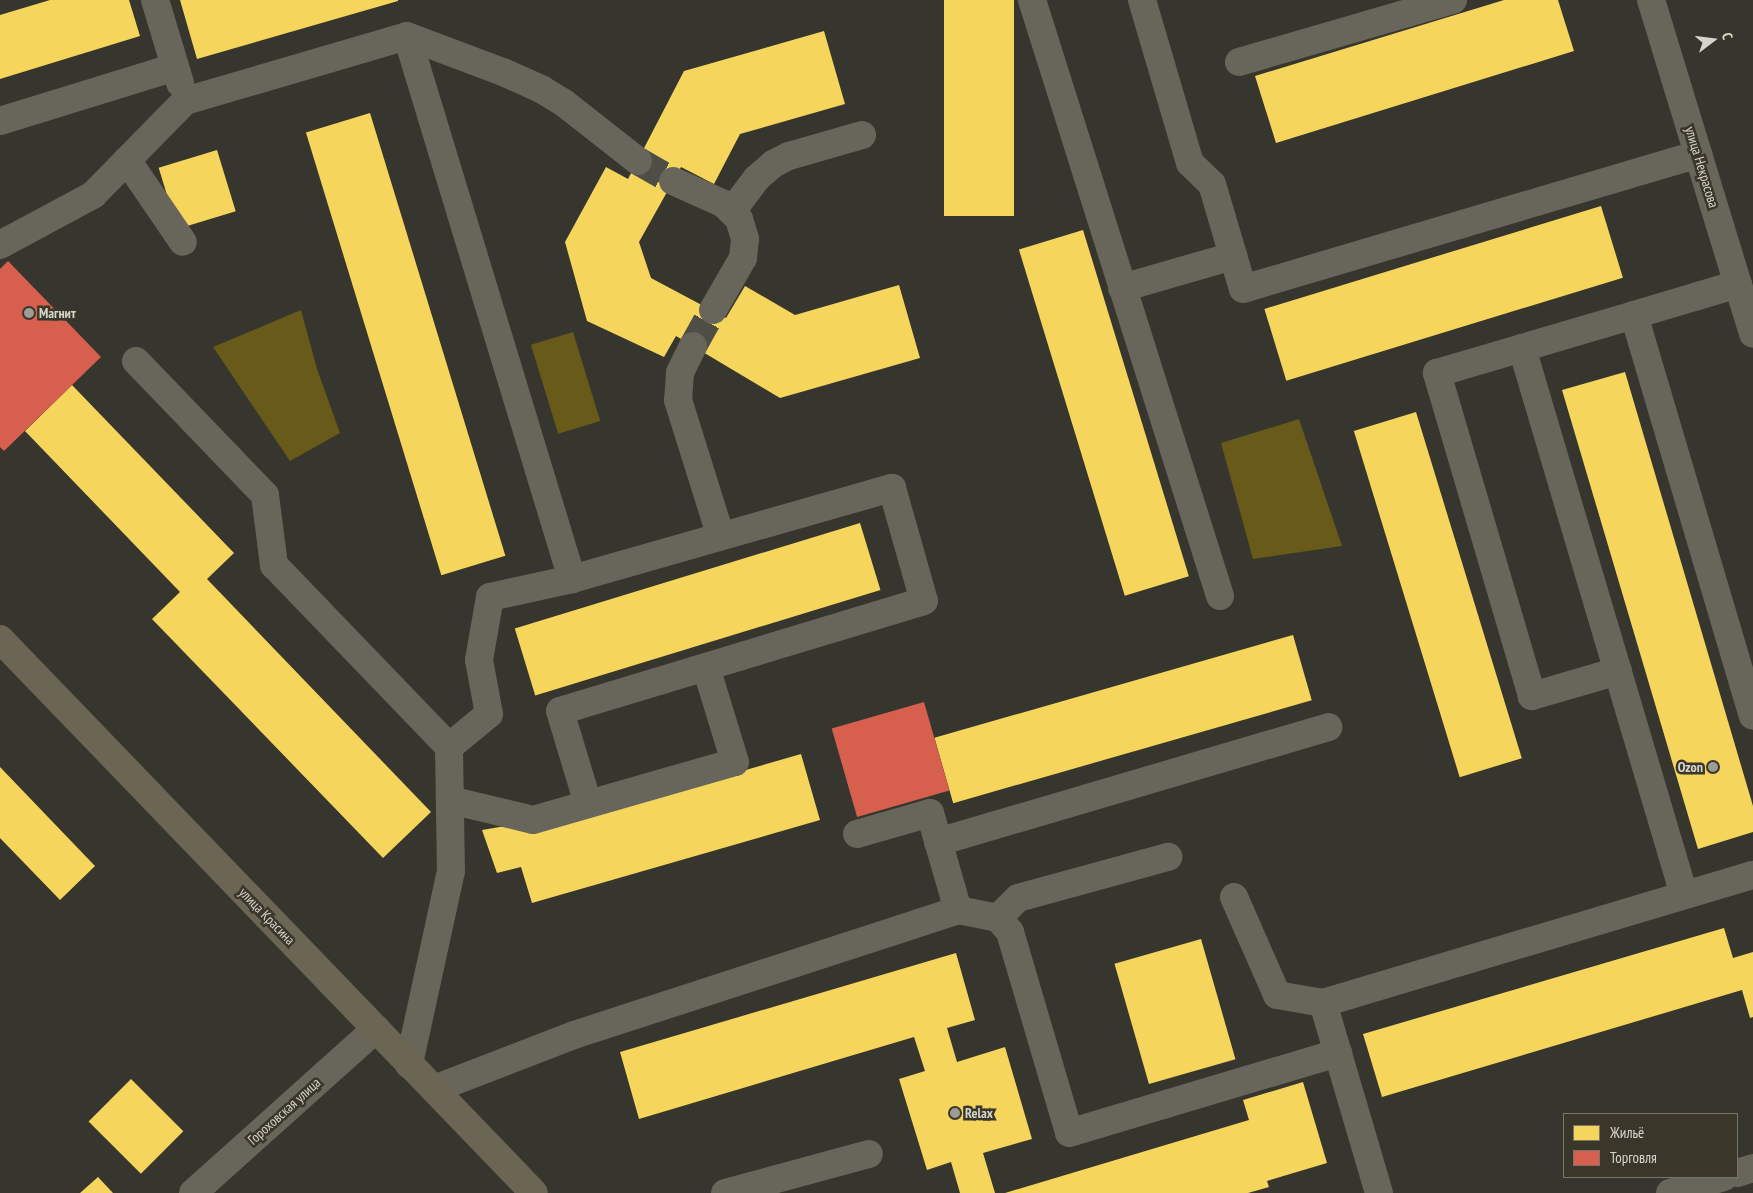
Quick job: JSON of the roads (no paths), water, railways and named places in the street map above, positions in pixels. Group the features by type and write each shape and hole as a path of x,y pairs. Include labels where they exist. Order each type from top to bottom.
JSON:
{"main road":[{"name":"улица Красина","path":"0,639 534,1193"}],"street":[{"path":"155,0 185,101"},
{"path":"1032,0 1220,596"},
{"path":"1142,0 1190,163 1212,184 1243,289 1698,154"},
{"path":"1239,62 1453,0"},
{"name":"улица Некрасова","path":"1651,0 1753,334"},
{"path":"407,36 572,579"},
{"path":"0,245 93,195 185,101 407,36 503,72 541,89 564,103 638,161"},
{"path":"0,121 175,67"},
{"path":"732,211 757,178 774,164 789,156 862,135"},
{"path":"127,160 183,242"},
{"path":"673,181 724,204 739,219 745,239 743,258 713,310"},
{"path":"1122,288 1233,256"},
{"path":"1618,671 1532,696 1437,374 1738,284"},
{"path":"1634,315 1753,716"},
{"path":"693,346 680,372 678,400 720,534"},
{"path":"1522,348 1684,895"},
{"path":"136,361 265,495 274,565 449,747 451,871 409,1064"},
{"path":"449,747 490,714 480,660 490,597 572,579 720,534 892,488 924,601 560,711 588,804"},
{"path":"450,800 533,820 735,762 706,667"},
{"path":"938,842 1328,727"},
{"path":"857,834 930,813 958,910"},
{"path":"998,918 1018,898 1168,857"},
{"path":"1234,897 1277,995 1323,1002 1753,875"},
{"path":"434,1089 574,1035 958,910 998,918 1010,932 1069,1133 1338,1053"},
{"path":"1323,1002 1379,1193"},
{"name":"Гороховская улица","path":"193,1193 376,1029"},
{"path":"725,1193 869,1154"},
{"path":"1738,1173 1753,1168"},
{"path":"1670,1193 1721,1178"}],"tunnel":[{"path":"638,161 673,181"},
{"path":"693,346 713,310"}],"place":[{"name":"Магнит","path":"29,313"},
{"name":"Ozon","path":"1713,767"},
{"name":"Relax","path":"955,1113"}]}
